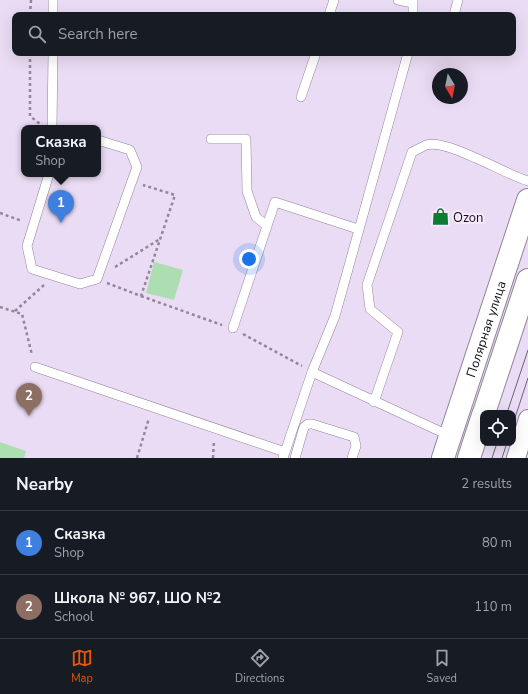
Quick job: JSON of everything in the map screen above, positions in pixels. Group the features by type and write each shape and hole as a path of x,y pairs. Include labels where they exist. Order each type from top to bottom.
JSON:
{"main road":[{"name":"Полярная улица","path":"443,458 528,200"},
{"name":"Полярная улица","path":"484,410 528,280"},
{"name":"Полярная улица","path":"468,458 480,423"}],"street":[{"path":"516,458 528,419"}],"lane":[{"path":"53,0 53,12"},
{"path":"330,12 334,0"},
{"path":"398,0 413,2"},
{"path":"455,12 458,0"},
{"path":"52,125 53,56"},
{"path":"301,97 315,56"},
{"path":"35,367 152,406 284,455 312,372 334,316 407,56"},
{"path":"211,139 246,139 247,192 256,216 268,226"},
{"path":"48,177 27,246 32,269 80,284 97,279 137,167 130,150 101,141"},
{"path":"374,402 398,332 370,309 367,285 412,152 427,145 454,148 528,181"},
{"path":"233,328 276,202 358,229"},
{"path":"312,372 450,436"},
{"path":"295,458 304,427 308,424 312,424 354,437 356,446 352,458"}],"path":[{"path":"30,12 32,0"},
{"path":"30,56 30,116 41,125"},
{"path":"97,279 141,296 175,195 132,181"},
{"path":"0,213 34,225"},
{"path":"97,279 160,239"},
{"path":"15,312 54,276"},
{"path":"0,307 22,314 35,367"},
{"path":"137,458 152,406"}],"green space":[{"path":"154,262 183,270 174,300 146,293"},
{"path":"0,442 26,451 24,458 0,458"}],"tram line":[{"path":"508,410 528,350"},
{"path":"516,415 528,378"},
{"path":"492,458 496,446"},
{"path":"502,458 506,446"}],"place":[{"name":"Ozon","path":"440,217"},
{"name":"Сказка","path":"61,223"},
{"name":"Школа № 967, ШО №2","path":"29,416"}]}
